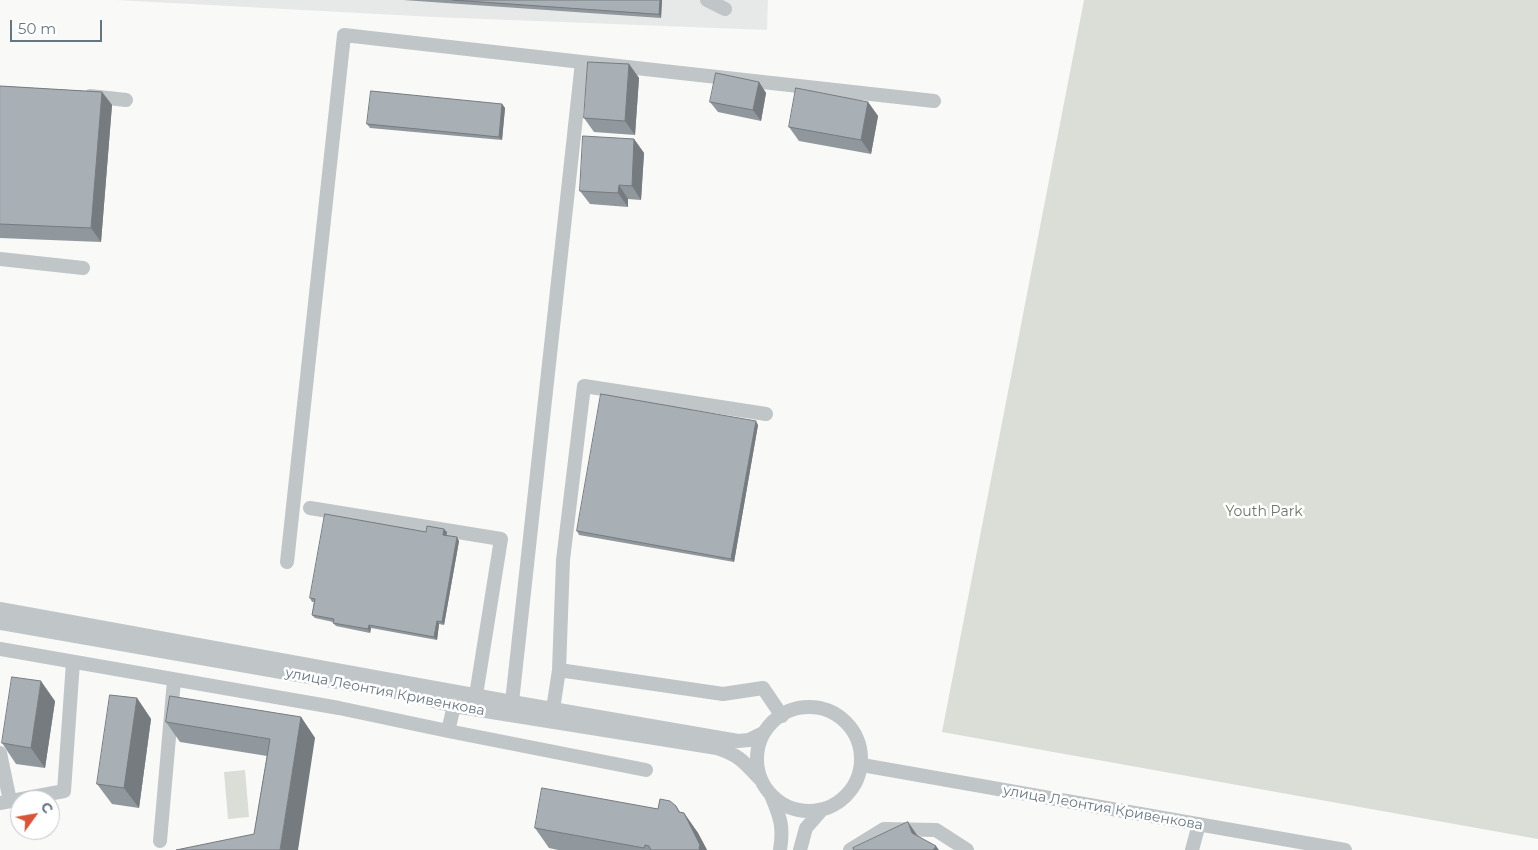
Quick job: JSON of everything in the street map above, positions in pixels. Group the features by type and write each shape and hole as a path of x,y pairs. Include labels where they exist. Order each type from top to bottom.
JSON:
{"street":[{"path":"707,0 725,9"},
{"path":"287,562 344,35 934,101"},
{"path":"512,702 582,62"},
{"path":"78,95 126,100"},
{"path":"0,259 83,268"},
{"path":"553,709 559,670 563,560 584,386 766,414"},
{"path":"310,508 501,539 476,695"},
{"name":"улица Леонтия Кривенкова","path":"0,609 738,741 749,740 763,733"},
{"name":"улица Леонтия Кривенкова","path":"0,623 401,693 454,706 717,748 733,753 760,778"},
{"path":"0,650 339,708 448,732 646,770"},
{"path":"0,753 5,802 64,791 74,662"},
{"path":"559,670 723,694 763,688 782,716"},
{"path":"160,842 174,680"},
{"path":"448,732 454,706"},
{"path":"780,850 783,832 771,795 760,778 756,762 757,747 763,733 775,720 795,709 814,707 834,713 852,728 861,748 862,765 858,779 850,793 834,807 820,812 806,828 800,850"},
{"name":"улица Леонтия Кривенкова","path":"862,765 1345,850"},
{"path":"771,795 791,807 820,812"},
{"path":"1192,850 1199,824"},
{"path":"850,850 884,829 936,830 967,850"}],"shaded area":[{"path":"116,0 768,0 767,30 434,17"}],"green space":[{"name":"Youth Park","path":"1084,0 1538,0 1538,839 942,732"},
{"path":"245,770 249,817 228,819 224,772"}],"building":[{"path":"453,0 660,0 659,14"},
{"path":"588,62 629,64 625,121 584,118"},
{"path":"716,73 759,82 753,110 710,102"},
{"path":"0,86 102,92 91,228 0,224"},
{"path":"796,88 868,102 861,140 789,127"},
{"path":"371,91 502,104 499,137 367,124"},
{"path":"583,136 634,139 632,186 619,185 618,193 580,191"},
{"path":"601,394 756,421 731,559 577,531"},
{"path":"325,514 426,532 427,526 444,529 443,535 457,537 442,622 437,621 434,637 369,625 368,629 333,623 334,619 312,615 315,599 310,598"},
{"path":"12,677 41,681 31,748 2,743"},
{"path":"110,695 137,698 124,788 97,784"},
{"path":"170,696 301,717 280,850 176,850 254,834 270,739 166,722"},
{"path":"542,788 658,809 660,799 670,801 679,812 684,813 700,845 700,850 651,850 649,846 645,845 644,848 535,828"},
{"path":"908,822 912,833 936,846 933,850 854,850 853,848"}]}
